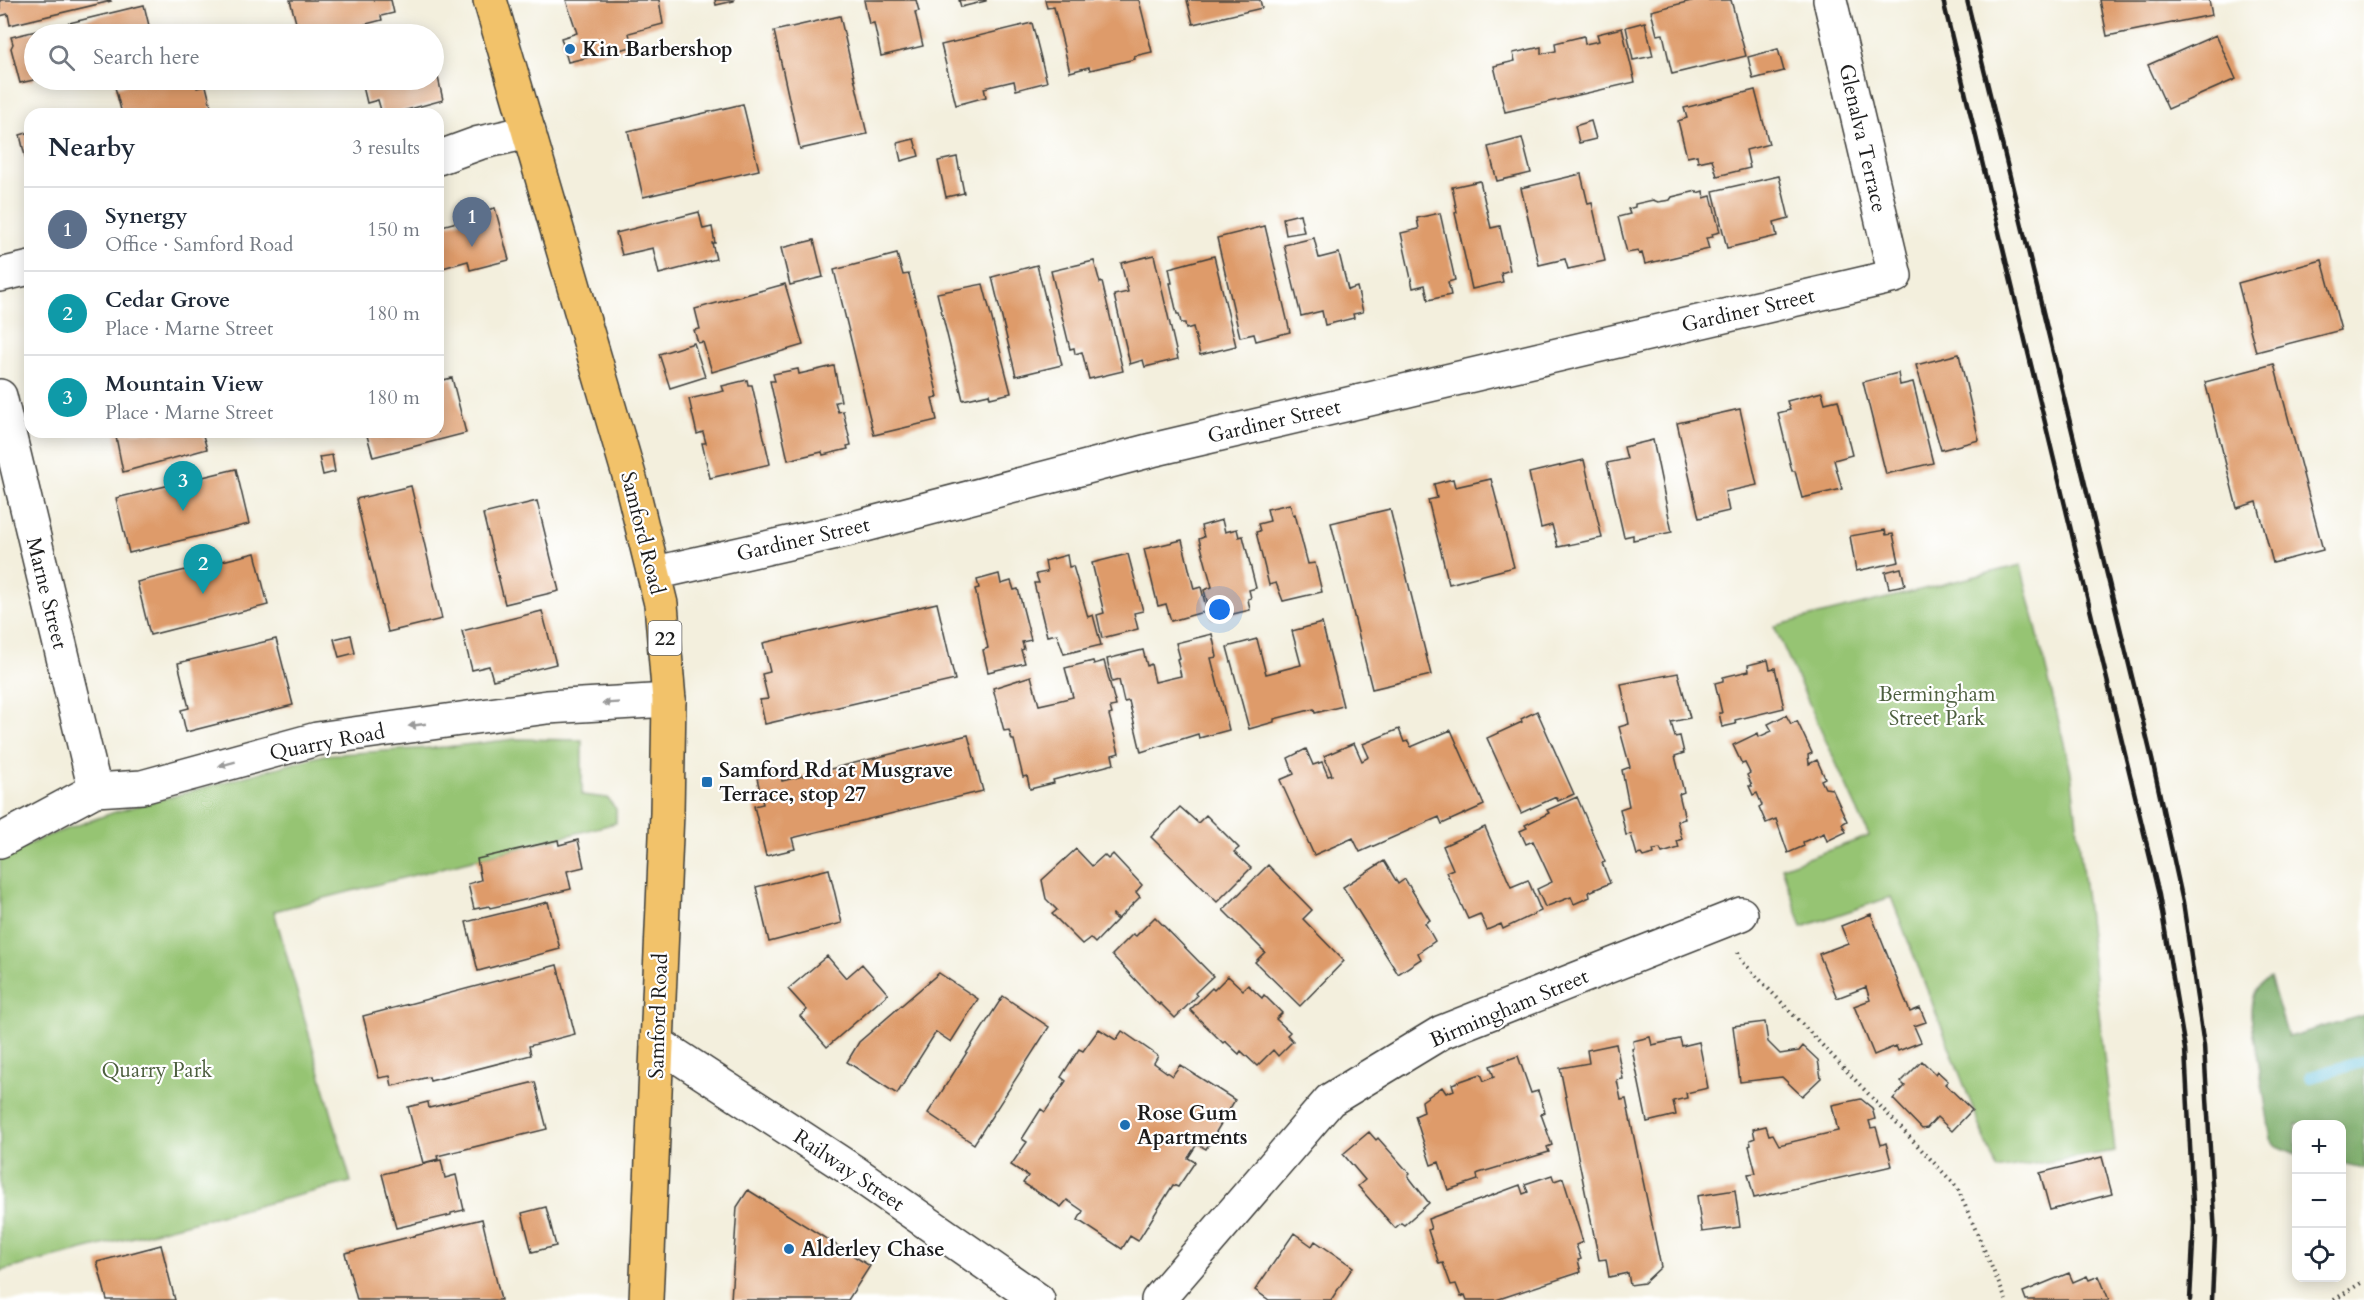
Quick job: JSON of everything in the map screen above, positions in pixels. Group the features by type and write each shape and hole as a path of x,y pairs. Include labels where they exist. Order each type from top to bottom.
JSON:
{"main road":[{"name":"Samford Road","path":"490,0 631,482 655,573 664,623 669,700 667,813 646,1300"}],"street":[{"name":"Glenalva Terrace","path":"1830,0 1895,276"},
{"path":"444,156 479,143 529,132"},
{"path":"0,275 24,269"},
{"name":"Gardiner Street","path":"655,573 846,530 1152,450 1895,276"},
{"name":"Marne Street","path":"0,396 95,790"},
{"name":"Quarry Road","path":"0,840 95,790 142,787 317,739 547,707 669,700"},
{"name":"Birmingham Street","path":"1158,1300 1329,1100 1442,1032 1732,918"},
{"name":"Railway Street","path":"657,1043 853,1171 1038,1300"}],"path":[{"path":"1732,918 1743,962 1957,1187 2006,1300"},
{"path":"2334,1300 2364,1281"}],"green space":[{"name":"Bermingham Street Park","path":"2021,565 2071,772 2115,1151 1997,1170 1891,897 1802,927 1782,867 1869,836 1774,626"},
{"name":"Quarry Park","path":"516,739 582,740 582,795 607,798 616,809 616,823 274,911 351,1182 0,1271 0,859 44,837 115,812 323,755 446,747"},
{"path":"2270,978 2288,1037 2364,1015 2364,1169 2346,1165 2346,1120 2292,1120 2292,1152 2275,1145 2271,1139 2251,1016 2254,993"}],"building":[{"path":"0,0 111,1 10,25 8,14 0,16"},
{"path":"290,0 391,0 394,13 381,16 382,20 366,24 296,24"},
{"path":"566,0 659,0 663,24 629,33 632,47 568,62 561,38 577,33"},
{"path":"715,0 734,0 734,1 716,5"},
{"path":"864,0 916,0 919,11 915,12 923,46 881,56 874,23 869,24"},
{"path":"959,0 986,0 986,1 961,7"},
{"path":"1045,0 1139,0 1152,52 1134,56 1135,59 1090,70 1089,67 1070,72 1054,7 1047,8"},
{"path":"1187,0 1260,0 1262,8 1193,24"},
{"path":"1695,0 1731,0 1746,56 1672,74 1663,34 1657,35 1651,11"},
{"path":"2100,0 2209,0 2212,15 2107,36"},
{"path":"144,5 149,24 65,24"},
{"path":"840,16 867,134 800,149 774,31"},
{"path":"1645,22 1653,56 1633,60 1626,27"},
{"path":"1032,23 1047,82 1016,90 1014,81 984,88 986,97 956,105 941,45"},
{"path":"1622,28 1635,82 1505,112 1494,66 1515,61 1513,53 1541,47 1541,54 1556,51 1555,43 1584,36 1585,44 1599,41 1597,34"},
{"path":"24,34 24,82 20,83 11,48 13,44 11,37"},
{"path":"2216,35 2236,79 2168,109 2148,65"},
{"path":"1778,49 1784,71 1753,79 1748,57"},
{"path":"116,90 207,90 212,108 120,108"},
{"path":"364,90 441,90 443,100 414,108 380,108 378,100 367,103"},
{"path":"1755,90 1769,144 1746,150 1750,168 1717,176 1712,159 1698,162 1697,155 1687,157 1678,121 1687,118 1684,108"},
{"path":"743,104 759,170 643,197 628,131"},
{"path":"1591,121 1596,139 1579,143 1575,126"},
{"path":"24,134 24,152 20,135"},
{"path":"1522,138 1531,173 1497,181 1488,147"},
{"path":"914,139 919,156 901,161 897,143"},
{"path":"957,157 964,193 946,197 938,161"},
{"path":"1581,174 1588,204 1592,203 1605,261 1568,269 1565,259 1539,265 1521,188"},
{"path":"1779,176 1789,218 1774,222 1777,236 1727,248 1713,191"},
{"path":"1480,181 1491,228 1500,226 1510,270 1501,273 1503,282 1472,289 1455,213 1457,212 1452,187"},
{"path":"1697,191 1697,193 1703,191 1704,198 1711,196 1720,232 1712,234 1713,237 1706,238 1709,249 1645,264 1642,253 1639,254 1638,251 1627,253 1618,217 1630,214 1628,209 1635,207 1635,204 1653,200 1658,202 1670,200 1672,197"},
{"path":"495,208 509,260 470,270 468,261 444,268 444,225 468,219 467,215"},
{"path":"699,212 703,229 712,227 715,243 712,243 716,259 659,274 653,248 622,255 616,233"},
{"path":"1440,213 1455,280 1448,282 1451,295 1428,300 1425,285 1413,288 1401,233 1419,229 1417,218"},
{"path":"1300,214 1304,232 1286,235 1283,218"},
{"path":"1265,226 1290,332 1256,341 1254,334 1240,337 1217,238"},
{"path":"1314,238 1319,258 1339,253 1348,290 1357,287 1363,312 1353,314 1354,318 1325,325 1322,311 1301,316 1284,245"},
{"path":"814,240 823,277 790,285 781,248"},
{"path":"897,254 903,275 909,274 938,397 932,398 937,420 874,435 834,270"},
{"path":"1154,255 1178,359 1145,367 1143,360 1130,364 1114,295 1128,292 1121,263"},
{"path":"1214,256 1236,346 1200,355 1193,327 1186,329 1185,323 1181,323 1179,314 1177,314 1169,268"},
{"path":"2322,260 2341,330 2256,352 2238,283"},
{"path":"1094,261 1100,283 1102,282 1123,371 1089,379 1082,352 1075,354 1074,348 1070,349 1051,271"},
{"path":"1037,265 1062,365 1016,376 992,277"},
{"path":"785,284 803,345 712,372 703,342 698,343 694,330 700,329 695,309"},
{"path":"983,284 1011,393 990,398 989,394 963,400 937,293"},
{"path":"694,343 705,377 670,388 659,354"},
{"path":"1959,354 1979,440 1941,450 1916,365"},
{"path":"2274,364 2323,550 2273,563 2257,502 2237,508 2205,382"},
{"path":"834,366 841,401 835,402 838,412 843,411 851,445 847,446 848,449 823,455 822,452 788,460 770,381 775,381 773,374 798,369 799,374"},
{"path":"1898,373 1900,385 1913,382 1933,463 1886,474 1863,382"},
{"path":"452,378 466,433 373,457 368,438 444,438 444,380"},
{"path":"747,380 748,385 752,385 770,464 710,478 702,443 706,443 703,432 697,434 689,399 724,391 722,386"},
{"path":"1822,392 1825,403 1838,400 1852,455 1834,460 1842,489 1802,498 1795,471 1792,471 1778,413 1790,410 1787,401"},
{"path":"1740,409 1757,485 1725,492 1729,511 1699,518 1677,423"},
{"path":"116,438 204,438 207,449 123,472"},
{"path":"1653,440 1672,532 1633,540 1633,535 1624,537 1607,463 1627,459 1624,447"},
{"path":"332,455 335,472 323,475 319,457"},
{"path":"1584,460 1602,538 1558,547 1552,525 1541,528 1529,473"},
{"path":"236,469 249,524 129,553 116,498"},
{"path":"1453,479 1455,487 1491,479 1514,567 1449,584 1428,500 1437,498 1434,484"},
{"path":"411,486 442,619 388,632 356,499"},
{"path":"537,501 559,591 505,604 483,514"},
{"path":"1290,504 1293,515 1295,514 1308,564 1315,563 1322,592 1283,601 1276,583 1269,585 1256,532 1260,531 1258,524 1270,521 1267,509"},
{"path":"1390,509 1431,675 1372,689 1331,523"},
{"path":"1222,520 1225,532 1237,529 1239,537 1243,536 1256,588 1249,590 1250,610 1212,619 1204,590 1212,587 1199,539 1204,537 1201,526"},
{"path":"1885,530 1886,535 1893,534 1899,562 1856,571 1850,536"},
{"path":"1182,540 1194,589 1201,587 1207,611 1171,621 1166,604 1158,606 1144,549"},
{"path":"255,553 268,605 150,635 137,582"},
{"path":"1128,554 1143,611 1134,613 1138,629 1102,638 1097,615 1104,613 1092,563"},
{"path":"1067,555 1069,567 1073,566 1088,617 1093,615 1101,645 1064,654 1057,634 1047,636 1034,583 1039,583 1036,574 1047,572 1045,561"},
{"path":"1901,568 1905,585 1889,588 1885,572"},
{"path":"999,574 1001,584 1011,581 1014,590 1018,589 1031,640 1022,642 1024,649 1021,650 1025,663 988,672 983,650 988,648 975,589 979,588 977,580"},
{"path":"937,603 955,680 765,724 760,700 768,699 762,674 770,672 763,643"},
{"path":"542,611 556,664 493,680 489,666 472,670 462,631"},
{"path":"1322,623 1343,706 1315,713 1314,709 1274,719 1274,722 1249,729 1227,647 1257,639 1266,674 1301,665 1292,631"},
{"path":"1212,634 1217,657 1211,658 1229,730 1199,738 1198,734 1141,752 1129,701 1124,702 1119,680 1112,682 1107,659 1143,650 1147,666 1151,664 1155,682 1181,676 1176,643"},
{"path":"351,635 355,653 339,657 334,639"},
{"path":"276,639 293,705 186,732 181,710 189,708 178,663"},
{"path":"1768,660 1770,669 1775,668 1784,708 1735,720 1736,724 1722,727 1719,713 1722,713 1715,683 1723,681 1723,677 1749,671 1748,665"},
{"path":"1093,661 1094,664 1104,661 1116,706 1110,707 1112,714 1109,715 1119,753 1112,755 1114,764 1053,780 1054,783 1030,789 1027,776 1023,777 1014,740 1009,730 1004,731 993,688 1031,676 1039,705 1073,697 1065,668"},
{"path":"1678,673 1690,718 1671,722 1675,737 1680,736 1684,753 1675,756 1684,792 1679,794 1685,819 1677,821 1682,839 1677,841 1679,848 1662,853 1660,849 1653,850 1654,854 1643,857 1641,854 1637,855 1631,834 1626,835 1620,809 1629,806 1622,770 1630,767 1619,727 1629,724 1621,684"},
{"path":"1537,711 1574,794 1558,801 1556,797 1521,813 1487,738 1522,722 1521,719"},
{"path":"1786,715 1791,724 1797,721 1812,753 1808,755 1809,764 1817,760 1825,778 1821,780 1825,788 1832,789 1847,821 1842,824 1846,832 1827,841 1824,833 1803,842 1804,846 1788,853 1776,819 1766,823 1759,807 1762,805 1757,793 1753,795 1749,786 1752,786 1747,775 1750,773 1745,763 1742,764 1733,745 1758,733 1759,737 1772,731 1768,724"},
{"path":"1399,729 1404,742 1408,741 1411,747 1451,730 1484,805 1442,824 1439,817 1360,852 1353,838 1314,855 1280,780 1294,774 1288,758 1306,749 1313,765 1322,762 1328,776 1332,775 1324,756 1354,743 1362,761 1369,757 1363,744"},
{"path":"968,735 983,791 792,838 795,849 766,856 754,806 763,804 757,778 780,772 782,781"},
{"path":"1577,797 1605,862 1602,863 1610,883 1589,892 1590,897 1574,904 1571,897 1545,907 1537,889 1552,882 1533,841 1526,844 1520,831 1527,828 1525,825 1549,813 1547,810"},
{"path":"1180,807 1198,823 1206,815 1239,848 1234,852 1251,868 1217,902 1151,837"},
{"path":"1485,827 1511,887 1528,880 1541,911 1503,929 1501,924 1487,930 1480,914 1468,919 1446,872 1453,869 1443,846"},
{"path":"558,840 559,845 578,840 584,867 567,871 571,889 490,908 489,906 474,909 468,884 481,880 477,859"},
{"path":"1076,849 1092,866 1104,855 1108,859 1113,854 1142,885 1136,892 1140,897 1118,919 1113,914 1112,916 1117,920 1095,943 1090,938 1082,944 1052,914 1057,910 1046,899 1042,880"},
{"path":"1384,861 1398,884 1405,879 1430,920 1425,923 1435,941 1418,953 1421,959 1398,974 1343,887"},
{"path":"1268,865 1312,910 1303,919 1344,961 1300,1006 1255,962 1265,952 1223,910"},
{"path":"829,869 842,923 769,942 756,887"},
{"path":"548,902 560,949 478,971 466,922"},
{"path":"1871,914 1910,1012 1920,1008 1926,1022 1914,1026 1921,1042 1898,1051 1896,1046 1874,1055 1854,1006 1870,1000 1866,987 1837,998 1819,954 1848,943 1841,926"},
{"path":"1155,917 1213,976 1195,993 1197,996 1175,1018 1160,1003 1159,1005 1112,955 1133,934 1136,936"},
{"path":"827,956 846,978 862,964 888,994 827,1047 800,1016 807,1010 788,989"},
{"path":"557,965 575,1034 529,1046 531,1055 430,1081 429,1077 392,1086 390,1076 379,1078 363,1016"},
{"path":"939,973 978,999 951,1042 936,1032 897,1094 847,1062 859,1042"},
{"path":"1228,976 1243,990 1248,985 1262,998 1264,995 1282,1013 1276,1019 1290,1032 1287,1035 1293,1041 1278,1056 1273,1050 1257,1066 1241,1051 1239,1054 1225,1041 1223,1043 1190,1010"},
{"path":"1003,996 1049,1027 974,1144 928,1113"},
{"path":"1765,1022 1768,1042 1780,1054 1799,1051 1803,1046 1818,1060 1821,1078 1802,1096 1782,1077 1740,1082 1733,1026"},
{"name":"Rose Gum Apartments","path":"1099,1029 1116,1040 1122,1031 1158,1056 1154,1063 1172,1076 1180,1065 1235,1100 1206,1149 1197,1144 1188,1158 1195,1162 1178,1187 1173,1185 1138,1241 1130,1236 1122,1249 1078,1220 1083,1211 1067,1200 1061,1207 1023,1183 1028,1176 1011,1165 1027,1142 1022,1139 1041,1109 1045,1112 1066,1081 1061,1077 1079,1049 1083,1051"},
{"path":"1650,1037 1652,1045 1680,1039 1682,1046 1699,1042 1708,1088 1686,1093 1687,1098 1673,1101 1676,1115 1647,1122 1632,1049 1634,1048 1633,1041"},
{"path":"1616,1044 1623,1079 1617,1080 1621,1100 1626,1099 1661,1267 1644,1283 1630,1285 1628,1273 1609,1277 1606,1259 1599,1260 1560,1068 1589,1063 1587,1050"},
{"path":"1518,1056 1531,1093 1538,1091 1545,1112 1541,1114 1552,1145 1547,1147 1549,1152 1479,1173 1477,1174 1478,1180 1448,1190 1439,1162 1431,1165 1415,1116 1424,1112 1422,1101 1442,1087 1446,1093 1454,1090 1452,1084 1481,1074 1484,1081 1494,1077 1490,1066"},
{"path":"1922,1061 1935,1074 1937,1071 1948,1081 1945,1084 1972,1110 1952,1131 1937,1117 1927,1128 1922,1129 1893,1099 1905,1086 1901,1082"},
{"path":"535,1082 547,1129 437,1156 438,1159 423,1163 408,1107 428,1102 429,1108"},
{"path":"1861,1099 1872,1108 1875,1119 1869,1121 1871,1128 1876,1127 1881,1145 1886,1143 1892,1166 1754,1198 1748,1174 1756,1173 1749,1146 1751,1145 1750,1140 1755,1138 1753,1129 1766,1126 1769,1135 1773,1134 1779,1145 1838,1131 1832,1105"},
{"path":"1369,1132 1376,1140 1378,1138 1410,1174 1408,1176 1429,1203 1404,1225 1401,1223 1395,1228 1358,1186 1365,1180 1343,1154"},
{"path":"2102,1157 2112,1194 2050,1210 2040,1173"},
{"path":"441,1160 445,1178 456,1175 464,1210 396,1228 382,1174"},
{"path":"1552,1175 1554,1181 1563,1178 1583,1242 1576,1245 1581,1259 1578,1260 1581,1272 1496,1300 1467,1300 1465,1295 1461,1297 1456,1284 1451,1285 1443,1263 1439,1264 1428,1230 1431,1229 1428,1219 1520,1185 1523,1194 1528,1192 1525,1184"},
{"name":"Alderley Chase","path":"748,1190 870,1266 848,1300 731,1300 737,1207"},
{"path":"1735,1190 1740,1227 1702,1232 1697,1196"},
{"path":"546,1207 556,1246 532,1252 522,1213"},
{"path":"482,1219 501,1300 357,1300 345,1253"},
{"path":"1294,1233 1312,1246 1315,1241 1353,1267 1331,1300 1269,1300 1255,1290"},
{"path":"161,1245 175,1300 107,1300 97,1262"},
{"path":"2069,1273 2073,1282 2087,1276 2089,1280 2099,1276 2109,1300 2026,1300 2023,1292"}],"waterway":[{"path":"2311,1077 2364,1061"}],"railway":[{"path":"1943,0 2159,895 2185,1049 2194,1223 2190,1300"},
{"path":"1967,0 2152,759 2183,902 2204,1046 2215,1235 2212,1300"}],"place":[{"name":"Kin Barbershop","path":"570,49"},
{"name":"Synergy","path":"472,247"},
{"name":"Mountain View","path":"183,511"},
{"name":"Cedar Grove","path":"203,594"},
{"name":"Samford Rd at Musgrave Terrace, stop 27","path":"707,782"},
{"name":"Rose Gum Apartments","path":"1125,1125"},
{"name":"Alderley Chase","path":"789,1249"}]}
